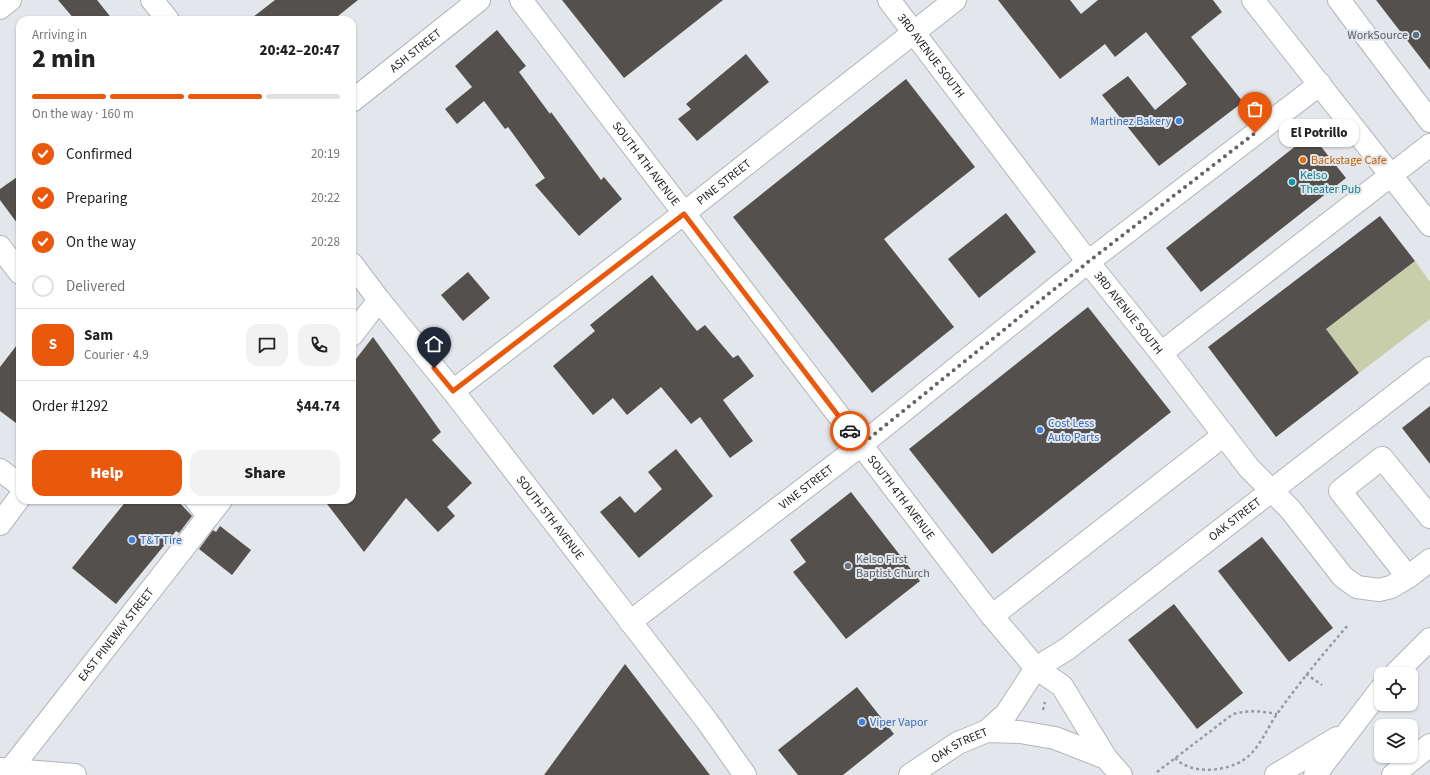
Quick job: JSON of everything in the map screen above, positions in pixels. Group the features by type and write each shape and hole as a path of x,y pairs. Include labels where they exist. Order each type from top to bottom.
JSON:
{"street":[{"path":"0,8 10,0"},
{"path":"152,0 165,16"},
{"name":"ASH STREET","path":"356,98 479,0"},
{"name":"SOUTH 4TH AVENUE","path":"521,0 992,616 1036,668 1062,686 1106,758"},
{"name":"3RD AVENUE SOUTH","path":"889,0 1088,262 1161,353 1249,468 1290,510 1343,577 1357,587 1368,590 1379,590 1391,587 1408,577"},
{"name":"PINE STREET","path":"453,391 684,214 955,0"},
{"path":"1253,0 1430,225"},
{"path":"1339,0 1430,121"},
{"name":"VINE STREET","path":"630,622 861,445 1088,262 1320,84"},
{"path":"1161,353 1430,145"},
{"path":"0,248 16,268"},
{"name":"SOUTH 5TH AVENUE","path":"356,269 453,391 708,721 745,775"},
{"path":"356,330 379,300"},
{"name":"OAK STREET","path":"1036,668 1067,649 1430,368"},
{"path":"992,616 1224,435"},
{"path":"1430,517 1382,458 1340,491 1408,577 1430,560"},
{"path":"0,470 16,482"},
{"path":"0,524 16,502"},
{"name":"EAST PINEWAY STREET","path":"5,770 209,505"},
{"path":"1402,667 1430,639"},
{"path":"987,731 1006,714 1036,668"},
{"path":"1315,775 1374,698"},
{"name":"OAK STREET","path":"910,775 958,743 987,731 1037,733 1055,738 1106,758"},
{"path":"1276,775 1347,732"},
{"path":"1393,775 1430,745"},
{"path":"1106,758 1121,775"},
{"path":"5,770 75,775"}],"path":[{"path":"1175,758 1184,767 1196,770 1214,770 1234,766 1246,758 1256,748 1277,714 1306,674 1348,625"},
{"path":"1306,674 1322,685"},
{"path":"1157,772 1233,714 1260,710 1277,714"},
{"path":"1214,770 1215,775"}],"green space":[{"path":"1415,261 1430,282 1430,319 1359,373 1326,329"}],"building":[{"path":"58,0 97,0 110,16 72,16"},
{"path":"275,0 358,0 338,16 254,16"},
{"path":"562,0 723,0 624,78"},
{"path":"998,0 1070,0 1081,14 1098,0 1213,0 1222,12 1191,37 1243,102 1159,166 1102,95 1128,76 1155,110 1187,84 1146,32 1115,57 1105,44 1060,79"},
{"name":"WorkSource","path":"1376,0 1430,0 1430,70"},
{"path":"497,30 526,66 519,72 550,114 551,112 601,180 604,177 622,199 579,236 535,185 545,178 508,127 505,129 484,101 457,124 445,109 472,87 455,66"},
{"path":"746,54 769,82 697,141 678,119 691,109 686,104"},
{"path":"906,79 975,167 884,239 954,327 872,393 733,217"},
{"path":"1311,134 1346,178 1201,292 1166,248"},
{"path":"16,178 16,222 0,200 0,189"},
{"path":"1006,213 1036,252 979,298 948,259"},
{"path":"1380,216 1415,261 1326,329 1359,373 1276,437 1208,347"},
{"path":"468,272 490,298 463,321 441,295"},
{"path":"652,275 697,331 705,325 733,358 738,355 754,376 723,400 753,441 730,458 700,417 691,424 661,387 627,415 613,398 593,415 553,366 595,331 590,325"},
{"name":"Cost Less Auto Parts","path":"1088,307 1171,412 992,554 909,449"},
{"path":"373,337 441,432 432,440 472,483 447,507 455,516 438,532 406,498 364,552 327,504 356,504 356,359"},
{"path":"16,346 16,423 0,411 0,367"},
{"path":"1430,406 1430,464 1402,428"},
{"path":"676,449 713,496 639,558 600,512 620,496 635,513 662,489 648,472"},
{"name":"Kelso First Baptist Church","path":"851,492 920,581 846,639 793,572 806,562 790,540"},
{"name":"T&T Tire","path":"124,504 181,504 192,516 179,533 176,531 116,604 72,568"},
{"path":"220,526 251,550 232,575 199,549 213,530 216,532"},
{"path":"1262,537 1333,628 1289,662 1218,571"},
{"path":"1174,604 1243,693 1197,729 1128,640"},
{"path":"625,664 710,775 544,775"},
{"path":"857,687 894,734 843,775 798,775 778,750"}],"way so far":[{"path":"850,431 861,445 1088,262 1255,133"}],"place":[{"name":"WorkSource","path":"1416,35"},
{"name":"Martinez Bakery","path":"1179,121"},
{"name":"El Potrillo","path":"1255,133"},
{"name":"Backstage Cafe","path":"1303,160"},
{"name":"Kelso Theater Pub","path":"1292,182"},
{"name":"Cost Less Auto Parts","path":"1040,430"},
{"name":"T&T Tire","path":"132,540"},
{"name":"Kelso First Baptist Church","path":"848,566"},
{"name":"Viper Vapor","path":"862,722"}],"route":[{"path":"434,368 453,391 684,214 850,431"}]}
